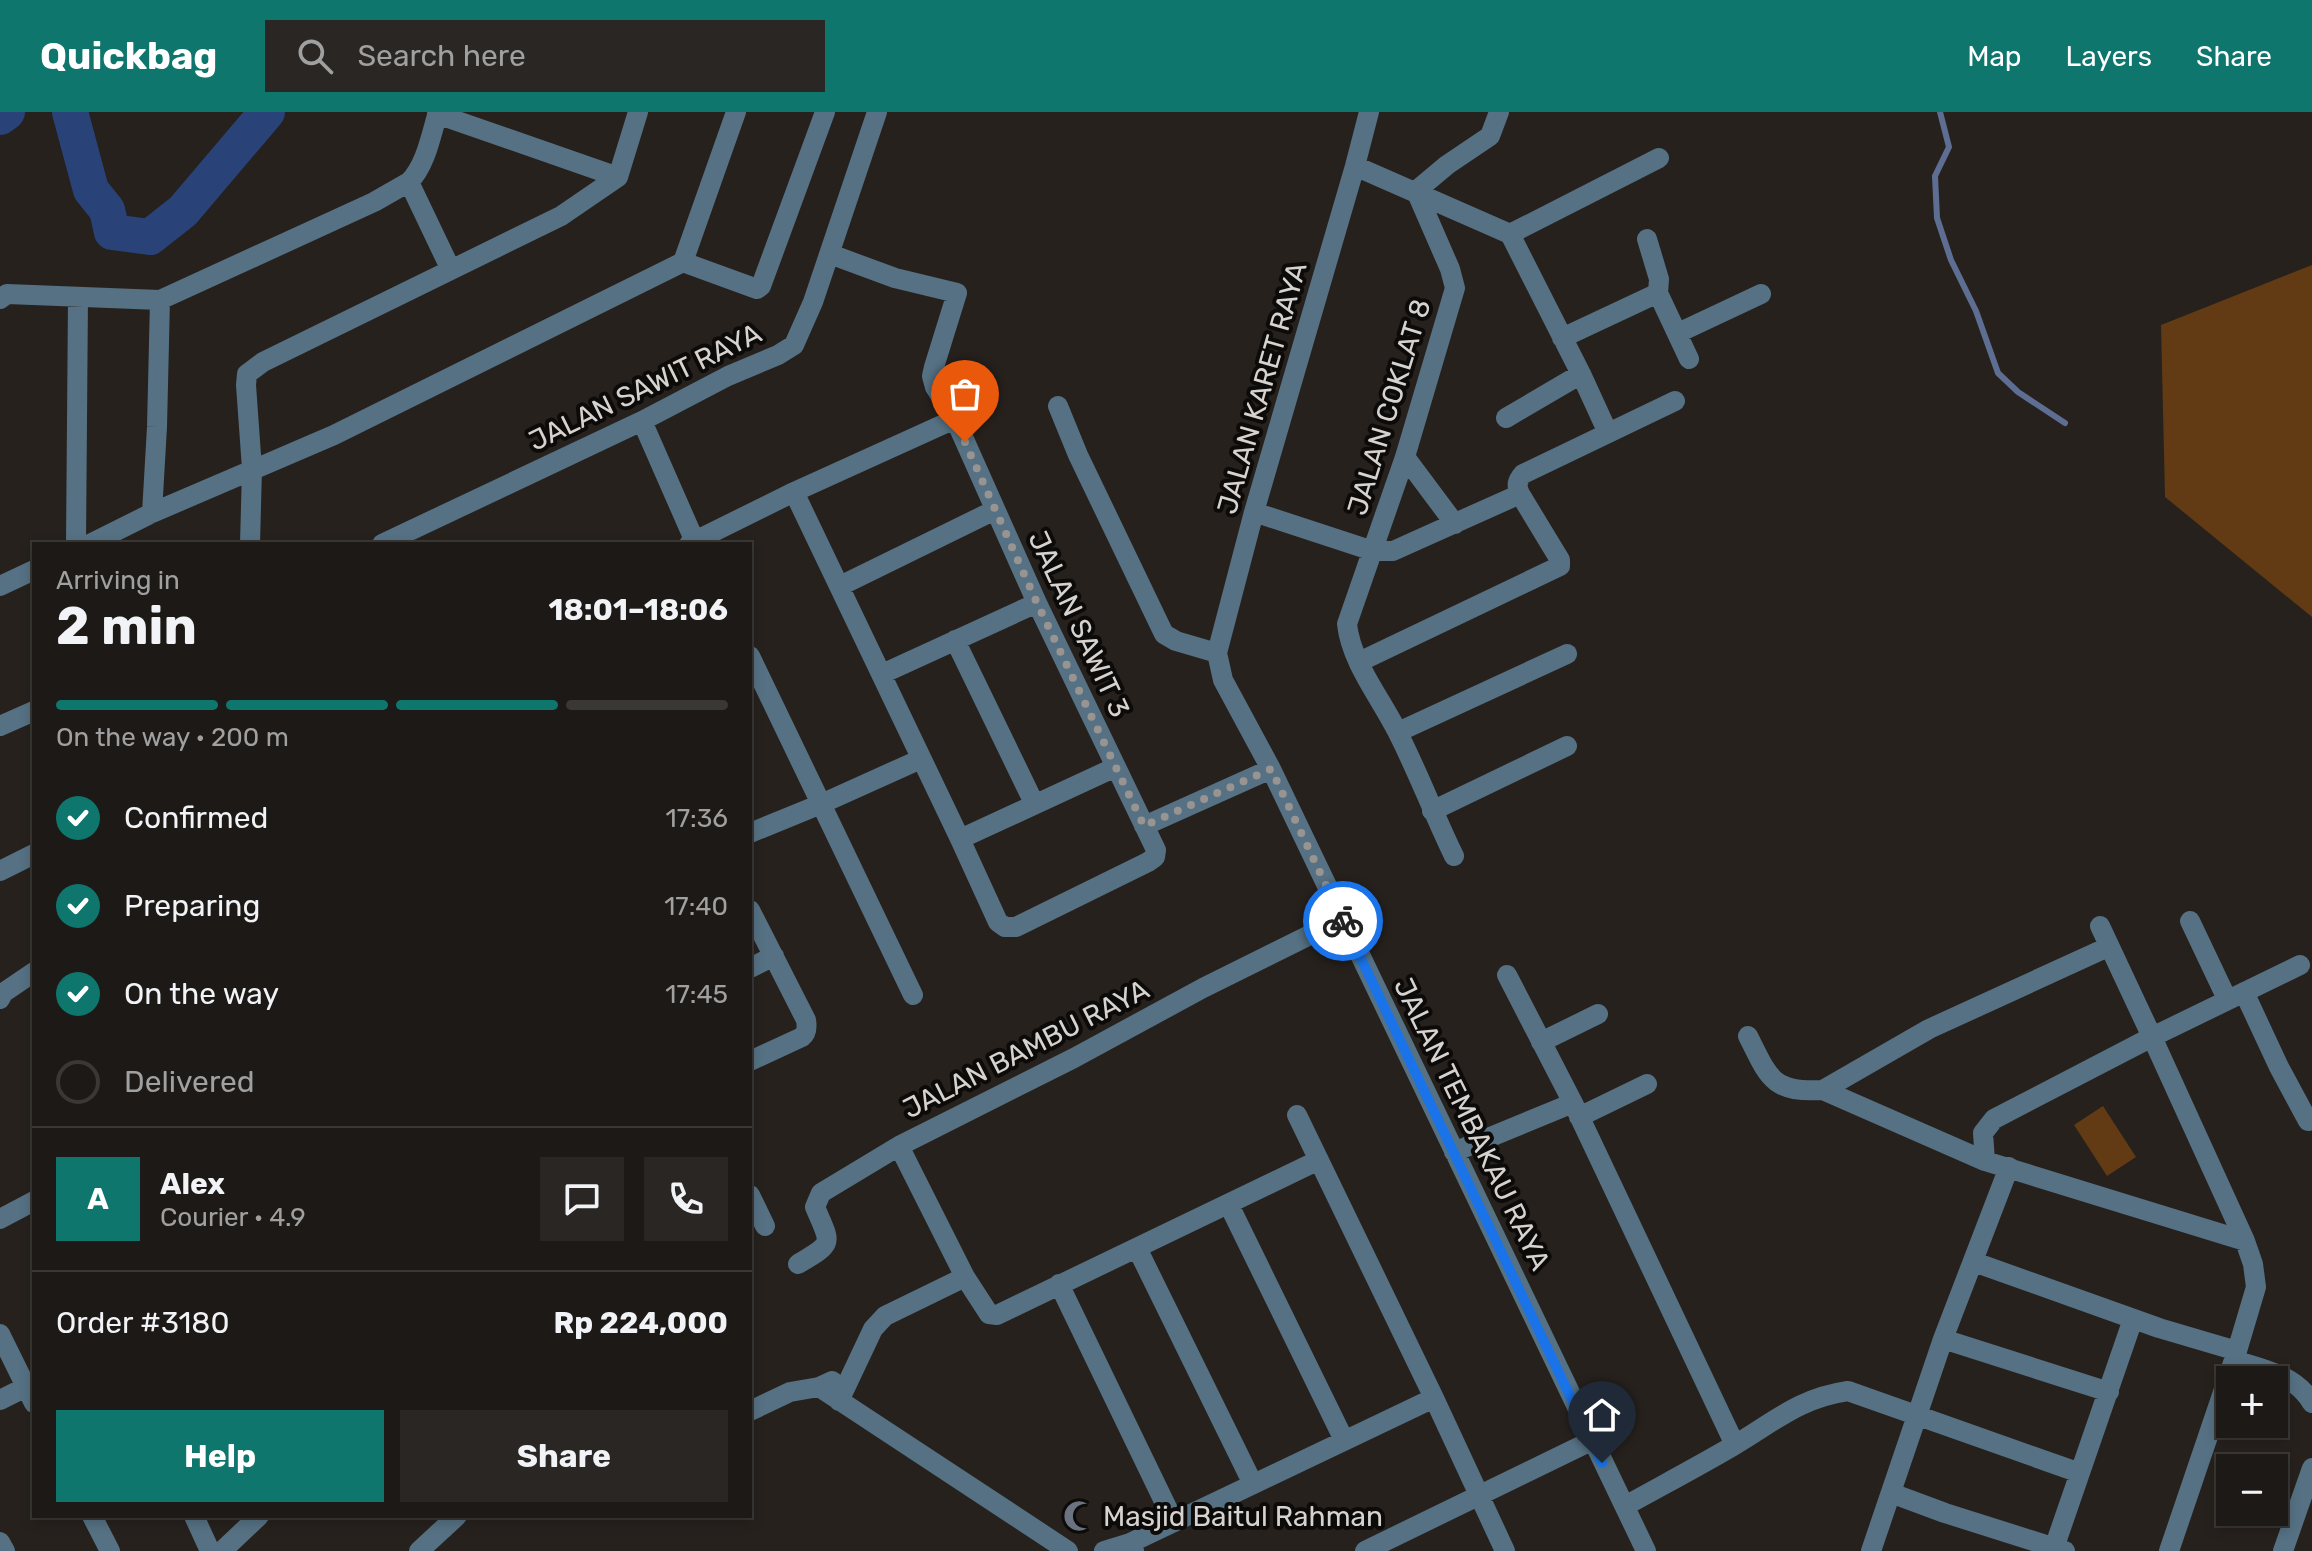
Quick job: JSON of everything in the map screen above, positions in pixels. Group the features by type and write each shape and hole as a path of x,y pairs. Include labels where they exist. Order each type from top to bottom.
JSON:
{"street":[{"path":"250,542 252,469 247,374 263,362 561,216 618,177 638,112"},
{"path":"683,262 757,289 761,286 825,112"},
{"name":"JALAN SAWIT RAYA","path":"386,542 794,345 813,302 877,112"},
{"name":"JALAN KARET RAYA","path":"1223,680 1217,653 1254,512 1369,112"},
{"path":"1416,191 1490,136 1499,112"},
{"path":"0,299 7,294 160,300 374,202 409,182 416,175 425,153 437,113 618,177"},
{"path":"94,542 152,513 334,435 683,262 729,114"},
{"path":"1510,234 1659,158"},
{"path":"1355,166 1510,234 1608,433"},
{"path":"409,182 451,270"},
{"name":"JALAN COKLAT 8","path":"1416,191 1450,269 1455,288 1405,457 1347,624 1348,637 1359,662 1398,732 1454,856"},
{"path":"1647,239 1659,279 1658,293 1689,359"},
{"name":"JALAN SAWIT 3","path":"830,254 895,278 957,293 932,376 935,387 955,419 1037,603 1156,850 1155,857 1148,862 1016,927 1005,927 998,922 960,839"},
{"path":"1562,338 1658,293"},
{"path":"1678,333 1761,294"},
{"path":"76,542 78,297"},
{"path":"152,513 160,300"},
{"path":"1506,418 1581,374"},
{"path":"1359,662 1560,566 1560,560 1520,494 1518,480 1523,474 1675,401"},
{"path":"1058,406 1078,455 1164,634 1176,641 1217,653"},
{"path":"695,542 794,492 955,419"},
{"path":"642,421 693,542"},
{"path":"1405,457 1455,524"},
{"path":"794,492 960,839 1116,767"},
{"path":"1254,512 1373,551 1393,551 1520,494"},
{"path":"840,586 995,510"},
{"path":"0,586 32,571"},
{"path":"882,674 1037,603"},
{"path":"955,640 1034,803"},
{"path":"1398,732 1567,654"},
{"path":"752,660 913,995"},
{"name":"JALAN TEMBAKAU RAYA","path":"1223,680 1271,769 1646,1551"},
{"path":"0,726 32,712"},
{"path":"1432,811 1567,746"},
{"path":"752,832 921,759"},
{"path":"1144,826 1271,769"},
{"path":"0,871 32,855"},
{"path":"752,914 807,1026 802,1037 752,1060"},
{"name":"JALAN BAMBU RAYA","path":"798,1264 828,1244 815,1207 821,1193 899,1146 1342,919"},
{"path":"2190,921 2279,1067 2308,1121"},
{"path":"2100,926 2245,1241 2253,1264 2256,1287 2169,1551"},
{"path":"1823,1090 1929,1029 2108,947"},
{"path":"752,967 774,956"},
{"path":"1985,1161 1983,1133 1994,1119 2300,965"},
{"path":"0,999 3,993 32,973"},
{"path":"1507,975 1576,1110 1735,1445"},
{"path":"1541,1042 1598,1014"},
{"path":"1748,1036 1768,1076 1787,1089 1823,1090 1985,1161 2245,1241"},
{"path":"1454,1152 1647,1084"},
{"path":"1297,1115 1505,1551"},
{"path":"899,1146 965,1277 989,1314 997,1315 1319,1160"},
{"path":"1871,1551 1943,1339 2009,1167"},
{"path":"752,1199 765,1226"},
{"path":"0,1219 32,1202"},
{"path":"1229,1205 1344,1440"},
{"path":"1137,1248 1253,1484"},
{"path":"1974,1262 2236,1355 2293,1380 2312,1403"},
{"path":"839,1401 873,1329 885,1316 965,1277"},
{"path":"1059,1284 1174,1522"},
{"path":"1891,1493 2057,1550 2133,1319"},
{"path":"0,1334 31,1391 0,1400"},
{"path":"1943,1339 2109,1392"},
{"path":"752,1410 790,1392 819,1387 855,1371"},
{"path":"819,1387 1068,1551"},
{"path":"1625,1506 1735,1445 1803,1402 1848,1391 2080,1473"},
{"path":"1104,1551 1132,1547 1174,1522 1434,1398"},
{"path":"1365,1551 1591,1441"},
{"path":"2283,1551 2312,1468"},
{"path":"93,1518 110,1551"},
{"path":"195,1518 210,1551"},
{"path":"222,1551 257,1518"},
{"path":"419,1551 455,1518"},
{"path":"0,1542 5,1551"}],"shaded area":[{"path":"2312,265 2312,617 2165,497 2161,325"},
{"path":"2103,1106 2136,1157 2107,1176 2074,1125"}],"waterway":[{"path":"0,117 7,112"},
{"path":"70,112 91,190 107,210 112,232 150,237 183,211 267,112"},
{"path":"1940,112 1949,147 1935,176 1937,218 1951,260 1976,311 1998,373 2018,392 2065,423"}],"way so far":[{"path":"965,442 1037,603 1144,826 1271,769 1343,921"}],"place":[{"name":"Masjid Baitul Rahman","path":"1079,1516"}],"route":[{"path":"1343,921 1602,1463"}]}
